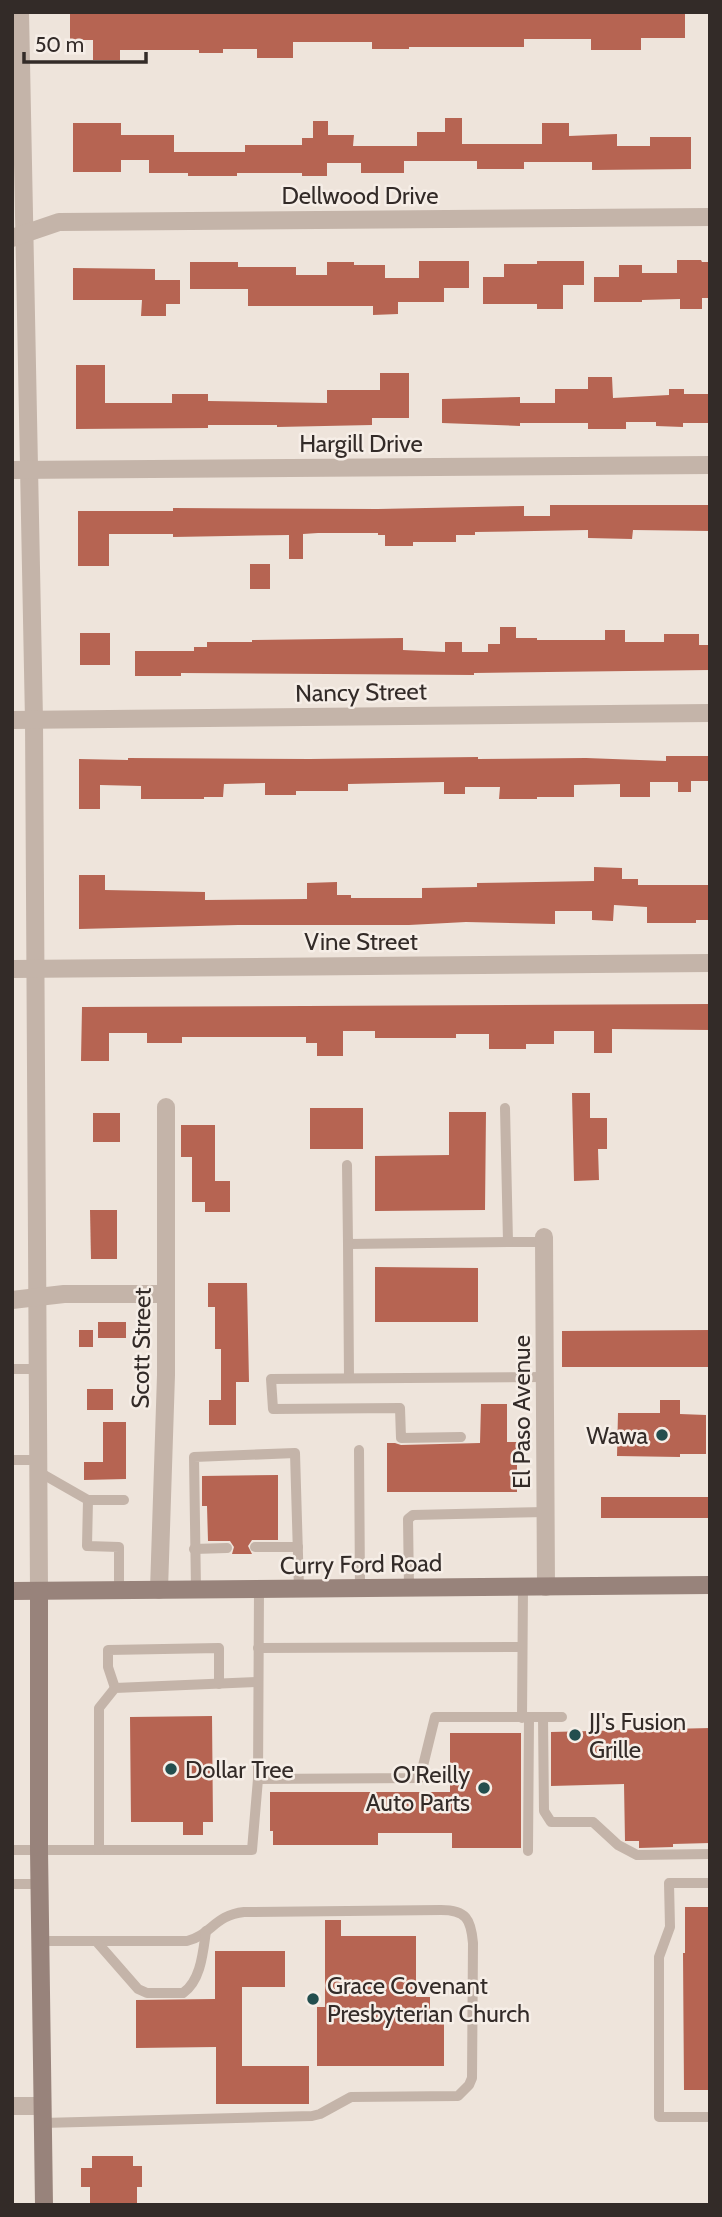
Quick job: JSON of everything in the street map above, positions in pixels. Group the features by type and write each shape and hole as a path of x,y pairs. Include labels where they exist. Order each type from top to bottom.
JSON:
{"street":[{"path":"20,12 16,33 20,470 34,720 37,969 39,1850 44,2205"},
{"name":"Dellwood Drive","path":"19,236 59,222 710,217"},
{"name":"Hargill Drive","path":"20,470 710,465"},
{"name":"Nancy Street","path":"12,720 710,713"},
{"name":"Vine Street","path":"12,969 710,963"},
{"name":"Scott Street","path":"159,1590 166,1294 166,1107"},
{"name":"El Paso Avenue","path":"544,1240 546,1587"},
{"path":"12,1300 64,1294 166,1294"},
{"name":"Curry Ford Road","path":"12,1591 710,1585"},
{"path":"12,2106 42,2115"}],"lane":[{"path":"505,1108 508,1242"},
{"path":"347,1165 349,1378"},
{"path":"348,1244 544,1240"},
{"path":"12,1369 38,1369"},
{"path":"461,1437 401,1438 400,1408 273,1409 271,1379 545,1377"},
{"path":"359,1450 360,1588"},
{"path":"196,1589 194,1457 295,1453 299,1589"},
{"path":"12,1461 39,1466 88,1500 124,1500"},
{"path":"88,1500 87,1546 119,1547 119,1590"},
{"path":"409,1588 408,1519 413,1515 545,1512"},
{"path":"255,1547 298,1547"},
{"path":"194,1549 227,1548"},
{"path":"523,1587 522,1647 528,1851"},
{"path":"12,1850 252,1850 258,1779 259,1589"},
{"path":"258,1648 522,1647"},
{"path":"115,1688 108,1667 108,1650 219,1648 219,1684"},
{"path":"99,1850 99,1708 115,1688 258,1682"},
{"path":"258,1779 420,1778 435,1717 562,1717"},
{"path":"543,1717 544,1811 551,1822 593,1822 618,1845 637,1855 710,1854"},
{"path":"710,1883 669,1883 670,1927 659,1957 659,2117 710,2117"},
{"path":"12,1884 40,1884"},
{"path":"40,1941 187,1941 198,1938 229,1914 244,1912 441,1910 459,1911 464,1915 472,1928 473,1943 472,2078 458,2096 351,2097 320,2115 312,2116 42,2115"},
{"path":"96,1941 138,1989 147,1993 183,1993 194,1982 206,1931"}],"building":[{"path":"70,12 685,12 685,38 641,38 641,50 591,50 591,39 524,39 524,47 409,49 372,49 372,42 293,42 293,58 257,58 257,49 223,49 223,53 199,53 199,50 120,50 120,60 93,60 93,40 70,40"},
{"path":"445,118 462,118 462,144 542,144 542,123 569,123 569,136 617,134 617,146 650,146 650,137 691,137 691,169 592,170 592,162 524,162 524,169 477,169 477,161 404,161 404,173 361,173 361,163 327,163 327,176 302,176 302,173 237,173 237,176 188,176 188,173 149,173 149,160 121,160 121,172 73,172 73,123 121,123 121,135 174,135 174,152 245,152 245,145 302,145 302,138 313,138 313,121 328,121 328,135 354,135 353,146 417,146 417,132 445,132"},
{"path":"677,260 710,262 710,298 702,298 702,309 680,309 680,299 594,302 594,277 619,277 619,265 642,265 642,273 677,273"},
{"path":"419,261 469,261 469,288 444,288 444,302 398,302 398,314 373,315 373,306 248,306 248,289 190,289 190,262 238,262 238,267 296,267 296,275 327,275 327,262 354,262 354,265 385,265 385,278 419,278"},
{"path":"537,261 584,261 584,285 563,285 563,309 537,309 537,304 483,304 483,277 504,277 504,264 537,264"},
{"path":"73,268 155,269 155,280 180,280 180,304 166,304 166,316 141,316 142,300 73,300"},
{"path":"76,365 105,365 105,403 172,403 172,394 208,394 208,401 327,403 327,390 380,390 380,373 409,373 409,418 372,418 372,425 208,425 208,428 76,429"},
{"path":"588,377 612,377 613,398 669,395 669,389 684,389 684,394 710,394 710,423 683,423 683,427 656,426 656,422 626,422 626,429 588,429 588,423 520,423 520,426 442,423 442,399 520,397 520,403 555,403 555,389 588,389"},
{"path":"550,505 710,505 710,531 633,530 632,539 588,538 588,530 475,532 475,535 456,535 456,542 413,542 413,546 385,546 385,535 378,533 303,534 303,559 289,559 289,535 173,537 173,534 109,534 109,566 78,566 78,511 524,506 524,516 550,516"},
{"path":"250,564 270,564 270,589 250,589"},
{"path":"500,627 516,627 516,638 537,640 605,640 605,630 625,630 625,642 664,642 664,634 699,634 699,645 710,645 710,670 474,675 181,673 181,676 135,676 135,651 194,651 194,647 207,647 207,642 403,638 403,650 445,652 445,642 462,642 462,652 488,652 488,644 500,644"},
{"path":"80,633 110,633 110,665 80,665"},
{"path":"666,756 710,756 710,781 691,781 691,792 678,792 678,782 650,782 650,797 620,797 620,784 574,785 574,797 537,799 499,799 500,787 465,787 465,794 444,794 444,782 348,784 348,791 296,791 296,795 265,795 265,783 224,784 223,797 204,799 141,799 141,786 100,785 100,809 79,809 79,759 478,757 666,761"},
{"path":"594,867 622,868 622,879 638,879 638,885 710,885 710,920 696,920 696,923 647,923 647,907 614,905 613,921 592,920 592,911 555,911 555,924 466,922 79,929 79,875 105,875 105,890 205,892 205,900 307,899 307,883 337,882 337,895 351,895 351,898 422,898 422,888 477,887 477,883 594,881"},
{"path":"710,1004 710,1030 612,1029 612,1053 594,1053 594,1031 554,1031 554,1044 526,1044 526,1049 489,1049 489,1034 456,1034 456,1038 375,1038 375,1031 343,1031 343,1056 317,1056 317,1043 306,1043 306,1037 182,1037 182,1043 147,1043 147,1033 109,1033 109,1061 81,1061 82,1007"},
{"path":"572,1093 590,1093 590,1118 607,1118 607,1149 598,1149 599,1180 574,1181"},
{"path":"310,1108 363,1108 363,1149 310,1149"},
{"path":"449,1112 486,1112 485,1210 375,1211 375,1156 449,1155"},
{"path":"93,1113 120,1113 120,1142 93,1142"},
{"path":"181,1125 215,1125 215,1181 230,1181 230,1212 205,1212 205,1202 192,1202 192,1157 181,1157"},
{"path":"90,1210 117,1210 117,1259 91,1259"},
{"path":"375,1267 478,1268 478,1322 375,1322"},
{"path":"208,1283 247,1283 249,1382 236,1382 236,1425 209,1425 209,1400 221,1400 221,1349 215,1349 215,1307 208,1307"},
{"path":"98,1322 126,1322 126,1338 98,1338"},
{"path":"79,1330 93,1330 93,1347 79,1347"},
{"path":"710,1330 710,1367 562,1367 562,1331"},
{"path":"87,1389 113,1389 113,1410 87,1410"},
{"path":"660,1400 680,1400 680,1414 706,1415 706,1454 680,1454 680,1457 617,1456 618,1413 660,1413"},
{"path":"481,1404 507,1404 507,1442 517,1442 517,1492 387,1492 387,1443 480,1443"},
{"path":"103,1422 126,1422 126,1479 84,1480 84,1462 103,1462"},
{"path":"278,1475 278,1540 252,1540 248,1546 252,1554 232,1554 234,1547 230,1541 208,1541 207,1506 202,1506 202,1476"},
{"path":"601,1497 710,1497 710,1518 601,1518"},
{"name":"Dollar Tree","path":"212,1716 213,1822 203,1822 203,1835 183,1835 183,1822 131,1822 130,1717"},
{"path":"710,1728 710,1843 639,1848 639,1841 625,1841 624,1784 551,1786 551,1732"},
{"path":"450,1733 521,1733 521,1848 452,1848 452,1833 378,1833 378,1845 273,1845 273,1831 270,1831 270,1792 450,1792"},
{"path":"685,1907 710,1907 710,2090 684,2090"},
{"path":"325,1920 341,1920 341,1936 416,1936 416,1997 430,1997 430,2013 444,2013 444,2066 317,2066 317,2007 325,2007"},
{"path":"215,1951 285,1951 285,1987 242,1987 242,2066 309,2066 309,2104 216,2104 216,2047 136,2048 136,2000 215,1999"},
{"path":"92,2156 133,2156 133,2166 142,2166 142,2187 137,2187 137,2205 90,2205 90,2187 81,2187 81,2168 92,2168"}],"place":[{"name":"Wawa","path":"662,1435"},
{"name":"JJ's Fusion Grille","path":"575,1735"},
{"name":"Dollar Tree","path":"171,1769"},
{"name":"O'Reilly Auto Parts","path":"484,1788"},
{"name":"Grace Covenant Presbyterian Church","path":"313,1999"}]}
